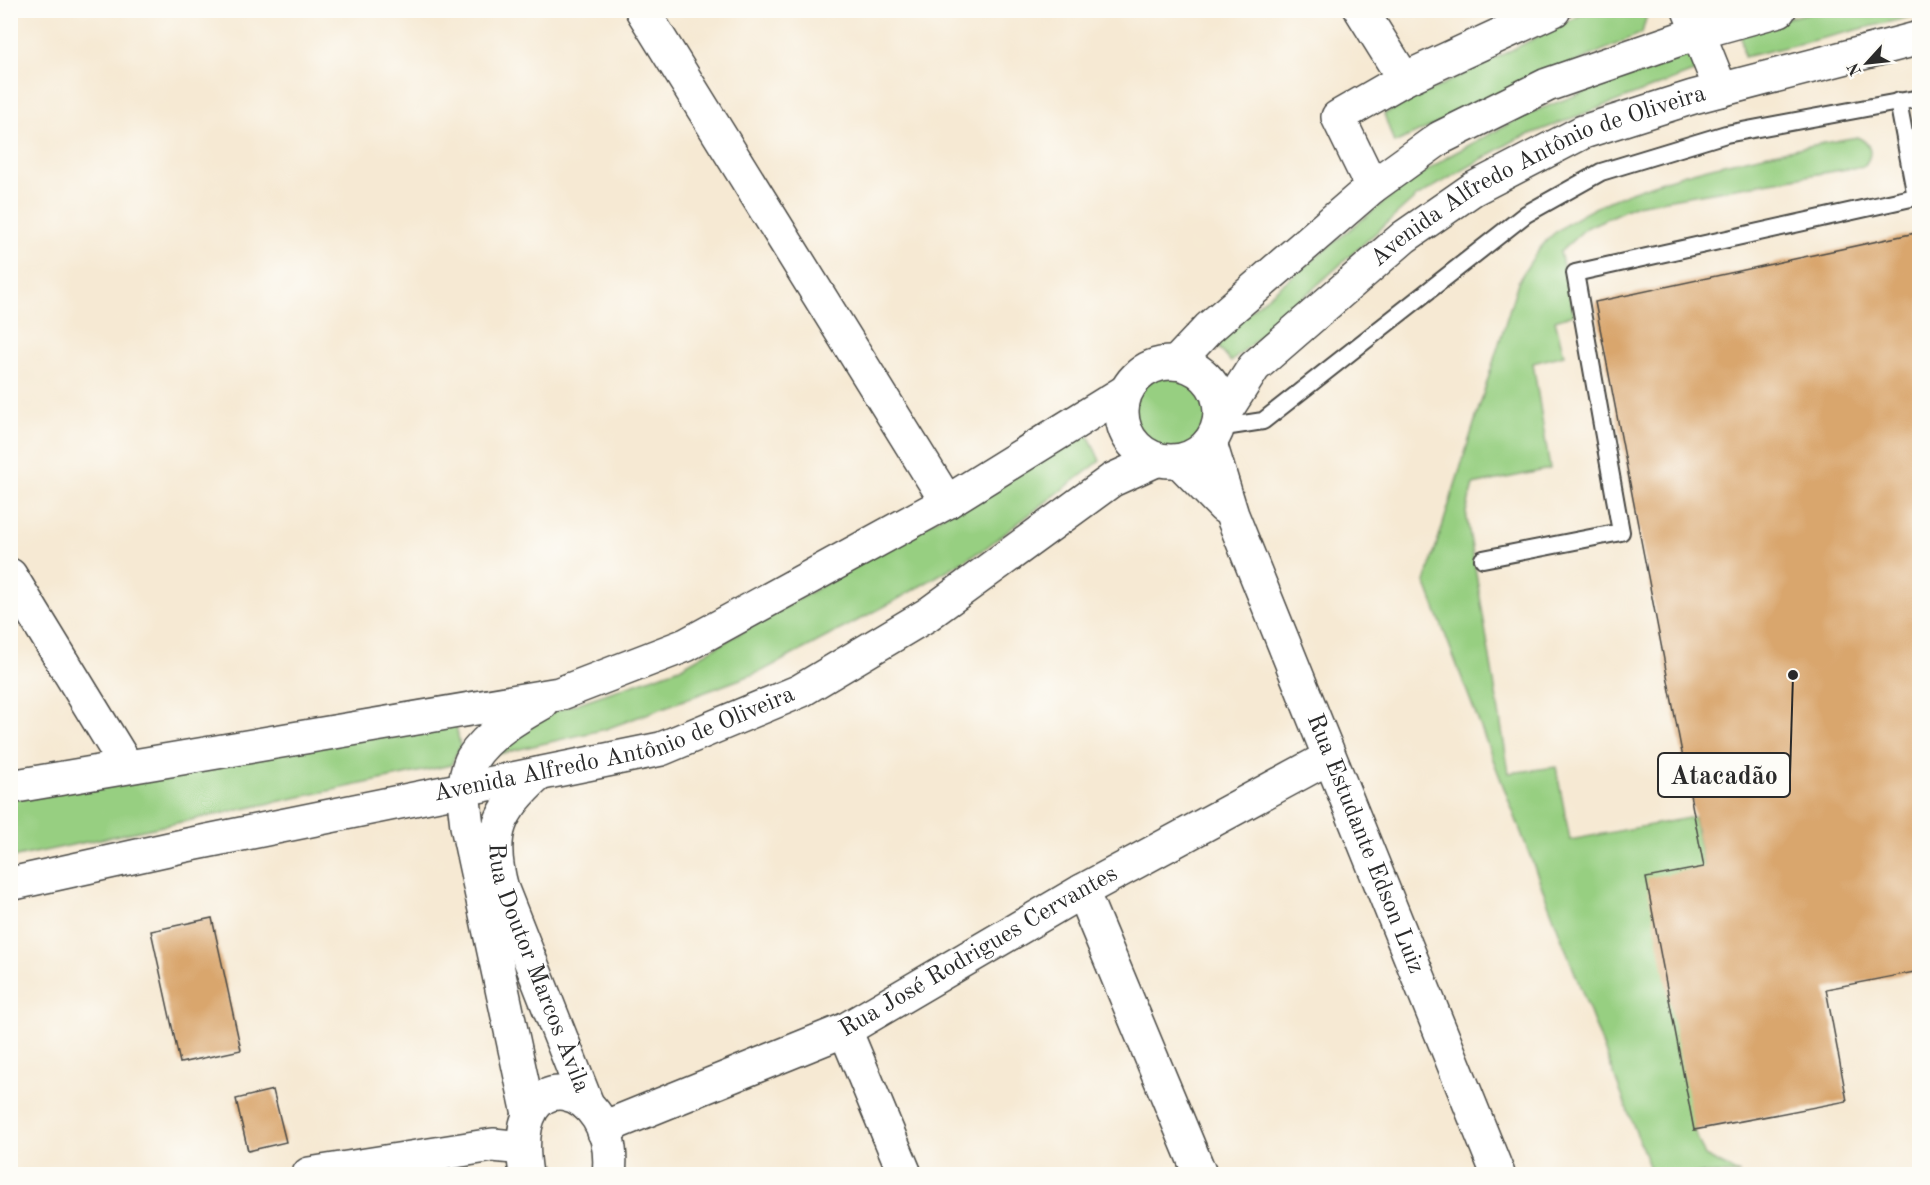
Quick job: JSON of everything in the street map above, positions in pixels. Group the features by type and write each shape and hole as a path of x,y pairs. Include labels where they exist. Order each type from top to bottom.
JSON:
{"street":[{"path":"642,10 947,502"},
{"path":"1361,10 1404,79"},
{"path":"1372,187 1338,117 1404,79 1554,10"},
{"path":"1176,363 1209,328 1372,187 1440,138 1547,85 1694,21 1779,10"},
{"path":"1694,21 1721,90"},
{"name":"Avenida Alfredo Antônio de Oliveira","path":"1216,431 1254,367 1404,237 1473,189 1583,132 1721,90 1920,38"},
{"path":"1164,363 1176,363 1195,369 1210,382 1217,394 1216,431 1196,455 1168,460 1142,452 1130,440 1123,424 1122,408 1126,391 1132,381 1146,369 1164,363"},
{"path":"519,1143 467,826 463,791 471,760 494,735 518,716 559,694 686,645 947,502 1126,391"},
{"name":"Rua Estudante Edson Luiz","path":"1216,431 1232,515 1328,758 1498,1174"},
{"name":"Avenida Alfredo Antônio de Oliveira","path":"10,884 187,845 662,749 800,691 927,615 1112,480 1168,460"},
{"name":"Rua Estudante Edson Luiz","path":"1168,460 1232,515"},
{"path":"10,575 126,765"},
{"path":"10,787 126,765 559,694"},
{"name":"Rua José Rodrigues Cervantes","path":"602,1120 845,1030 1082,891 1328,758"},
{"name":"Rua Doutor Marcos Àvila","path":"539,774 515,796 499,824 494,859 502,889 602,1120 609,1155 609,1174"},
{"path":"1082,891 1200,1174"},
{"path":"845,1030 905,1174"},
{"path":"519,1143 542,1098 554,1092 566,1092 602,1120"},
{"path":"309,1174 519,1143"}],"lane":[{"path":"1216,431 1263,421 1526,214 1601,172 1726,134 1920,98"},
{"path":"1483,559 1621,532 1575,273 1918,196 1898,101"}],"green space":[{"path":"1589,11 1648,11 1642,33 1394,143 1384,114"},
{"path":"1816,11 1919,11 1919,15 1744,57 1740,30"},
{"path":"1691,51 1696,71 1515,140 1416,197 1231,362 1213,341 1396,192 1449,156 1527,114"},
{"path":"1857,137 1862,139 1870,149 1864,166 1636,205 1586,228 1560,252 1574,314 1555,320 1564,355 1533,363 1550,469 1473,485 1466,512 1509,773 1556,767 1570,840 1694,817 1704,867 1694,1130 1705,1156 1740,1174 1652,1174 1425,582 1518,282 1545,242 1557,231 1587,212 1660,182 1743,160"},
{"path":"1163,373 1179,373 1200,384 1211,405 1211,421 1200,442 1179,453 1163,453 1149,447 1137,435 1131,421 1131,405 1137,391 1149,379"},
{"path":"1087,432 1100,461 984,549 891,603 762,671 606,729 486,757 524,722 680,668"},
{"path":"454,715 460,746 451,765 11,858 11,799"}],"building":[{"path":"1920,232 1920,971 1826,989 1847,1101 1694,1130 1646,878 1704,867 1595,302"},
{"path":"212,918 241,1050 180,1063 151,931"},
{"path":"273,1090 286,1142 248,1151 236,1099"}],"place":[{"name":"Atacadão","path":"1793,675"}]}
